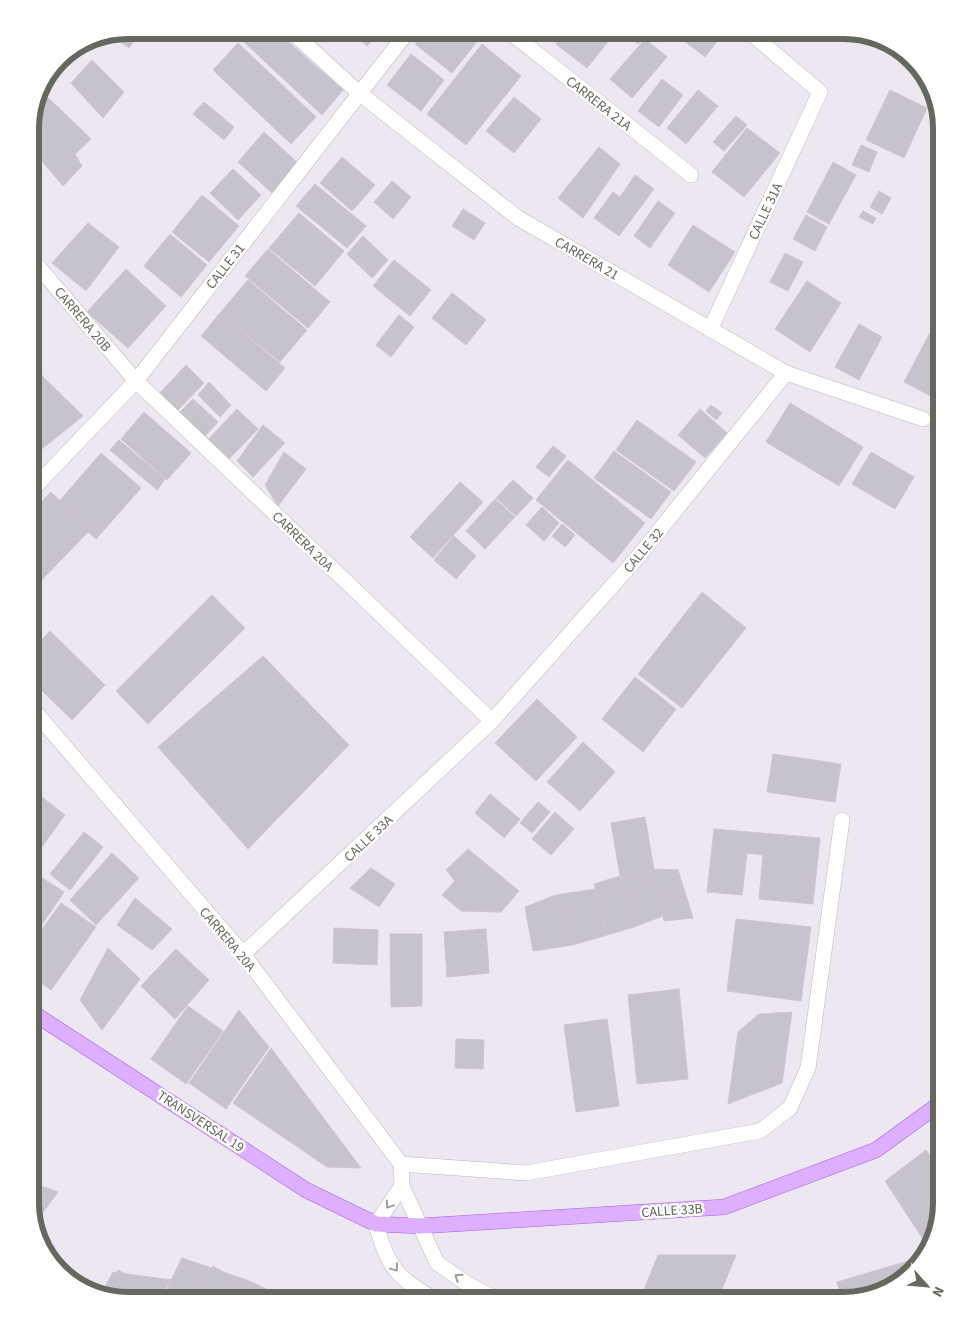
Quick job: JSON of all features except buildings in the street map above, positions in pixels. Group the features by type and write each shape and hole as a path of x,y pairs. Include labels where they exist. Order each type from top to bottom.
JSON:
{"main road":[{"name":"TRANSVERSAL 19","path":"39,1017 306,1190 376,1224"},
{"name":"CALLE 33B","path":"376,1224 420,1226 724,1207 876,1150 933,1109"}],"street":[{"name":"CARRERA 21","path":"300,39 359,93 518,218 786,373 923,419"},
{"name":"CALLE 31","path":"39,483 136,381 402,39"},
{"name":"CARRERA 21A","path":"518,39 691,175"},
{"name":"CALLE 31A","path":"710,330 820,92 758,39"},
{"name":"CARRERA 20B","path":"39,268 136,381"},
{"name":"CALLE 32","path":"492,721 637,558 786,373"},
{"name":"CARRERA 20A","path":"136,381 492,721"},
{"name":"CARRERA 20A","path":"39,716 243,954 401,1164"},
{"name":"CALLE 33A","path":"243,954 492,721"},
{"path":"483,1292 437,1263 402,1186 401,1164 526,1173 760,1131 790,1108 808,1068 842,820"},
{"path":"402,1186 376,1224 383,1253 405,1282 422,1292"}]}
